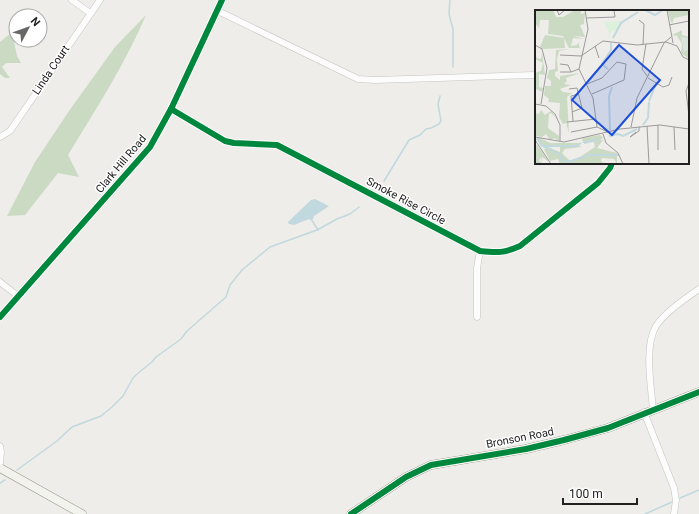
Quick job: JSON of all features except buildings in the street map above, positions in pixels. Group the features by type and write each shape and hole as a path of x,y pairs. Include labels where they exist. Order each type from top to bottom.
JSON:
{"street":[{"path":"72,0 90,14"},
{"name":"Linda Court","path":"0,137 10,131 100,0"},
{"name":"Clark Hill Road","path":"0,317 150,147 218,11 222,0"},
{"path":"218,11 358,79 375,80 535,76"},
{"name":"Smoke Rise Circle","path":"170,109 225,141 234,143 277,145 480,251 498,253 520,246 598,183 612,164"},
{"path":"477,317 477,268 480,251"},
{"path":"0,282 18,296"},
{"path":"653,409 650,362 651,337 657,325 666,315 699,289"},
{"name":"Bronson Road","path":"351,514 406,477 431,465 526,449 564,440 608,428 644,412 699,392"},
{"path":"644,412 674,488 676,500 674,514"},
{"path":"0,446 0,462"},
{"path":"0,468 82,514"}],"green space":[{"path":"146,15 119,69 68,155 79,177 58,173 25,215 7,216 35,162 69,111 115,47"},
{"path":"8,35 8,48 15,48 17,56 21,63 6,63 2,67 10,78 5,78 0,74 0,42"}],"water":[{"path":"315,199 329,206 314,216 313,219 309,219 294,225 289,224 288,222 311,200"}],"waterway":[{"path":"450,0 449,14 453,29 453,67"},
{"path":"384,181 409,140 420,135 426,129 439,124 441,121 438,104 440,96"},
{"path":"17,470 57,441 72,427 101,416 112,407 123,396 133,378 156,357 181,339 187,331 226,297 230,285 242,270 270,247 317,230 350,214 359,207"},
{"path":"311,219 318,230"},
{"path":"0,483 5,480"},
{"path":"680,498 699,490"},
{"path":"645,514 672,502"}],"cycle path":[{"path":"0,317 150,147 171,109 222,0"},
{"path":"171,109 225,141 234,143 277,145 480,251 501,252 520,246 598,183 612,164"},
{"path":"351,514 406,477 431,465 526,449 564,440 608,428 699,392"}]}
